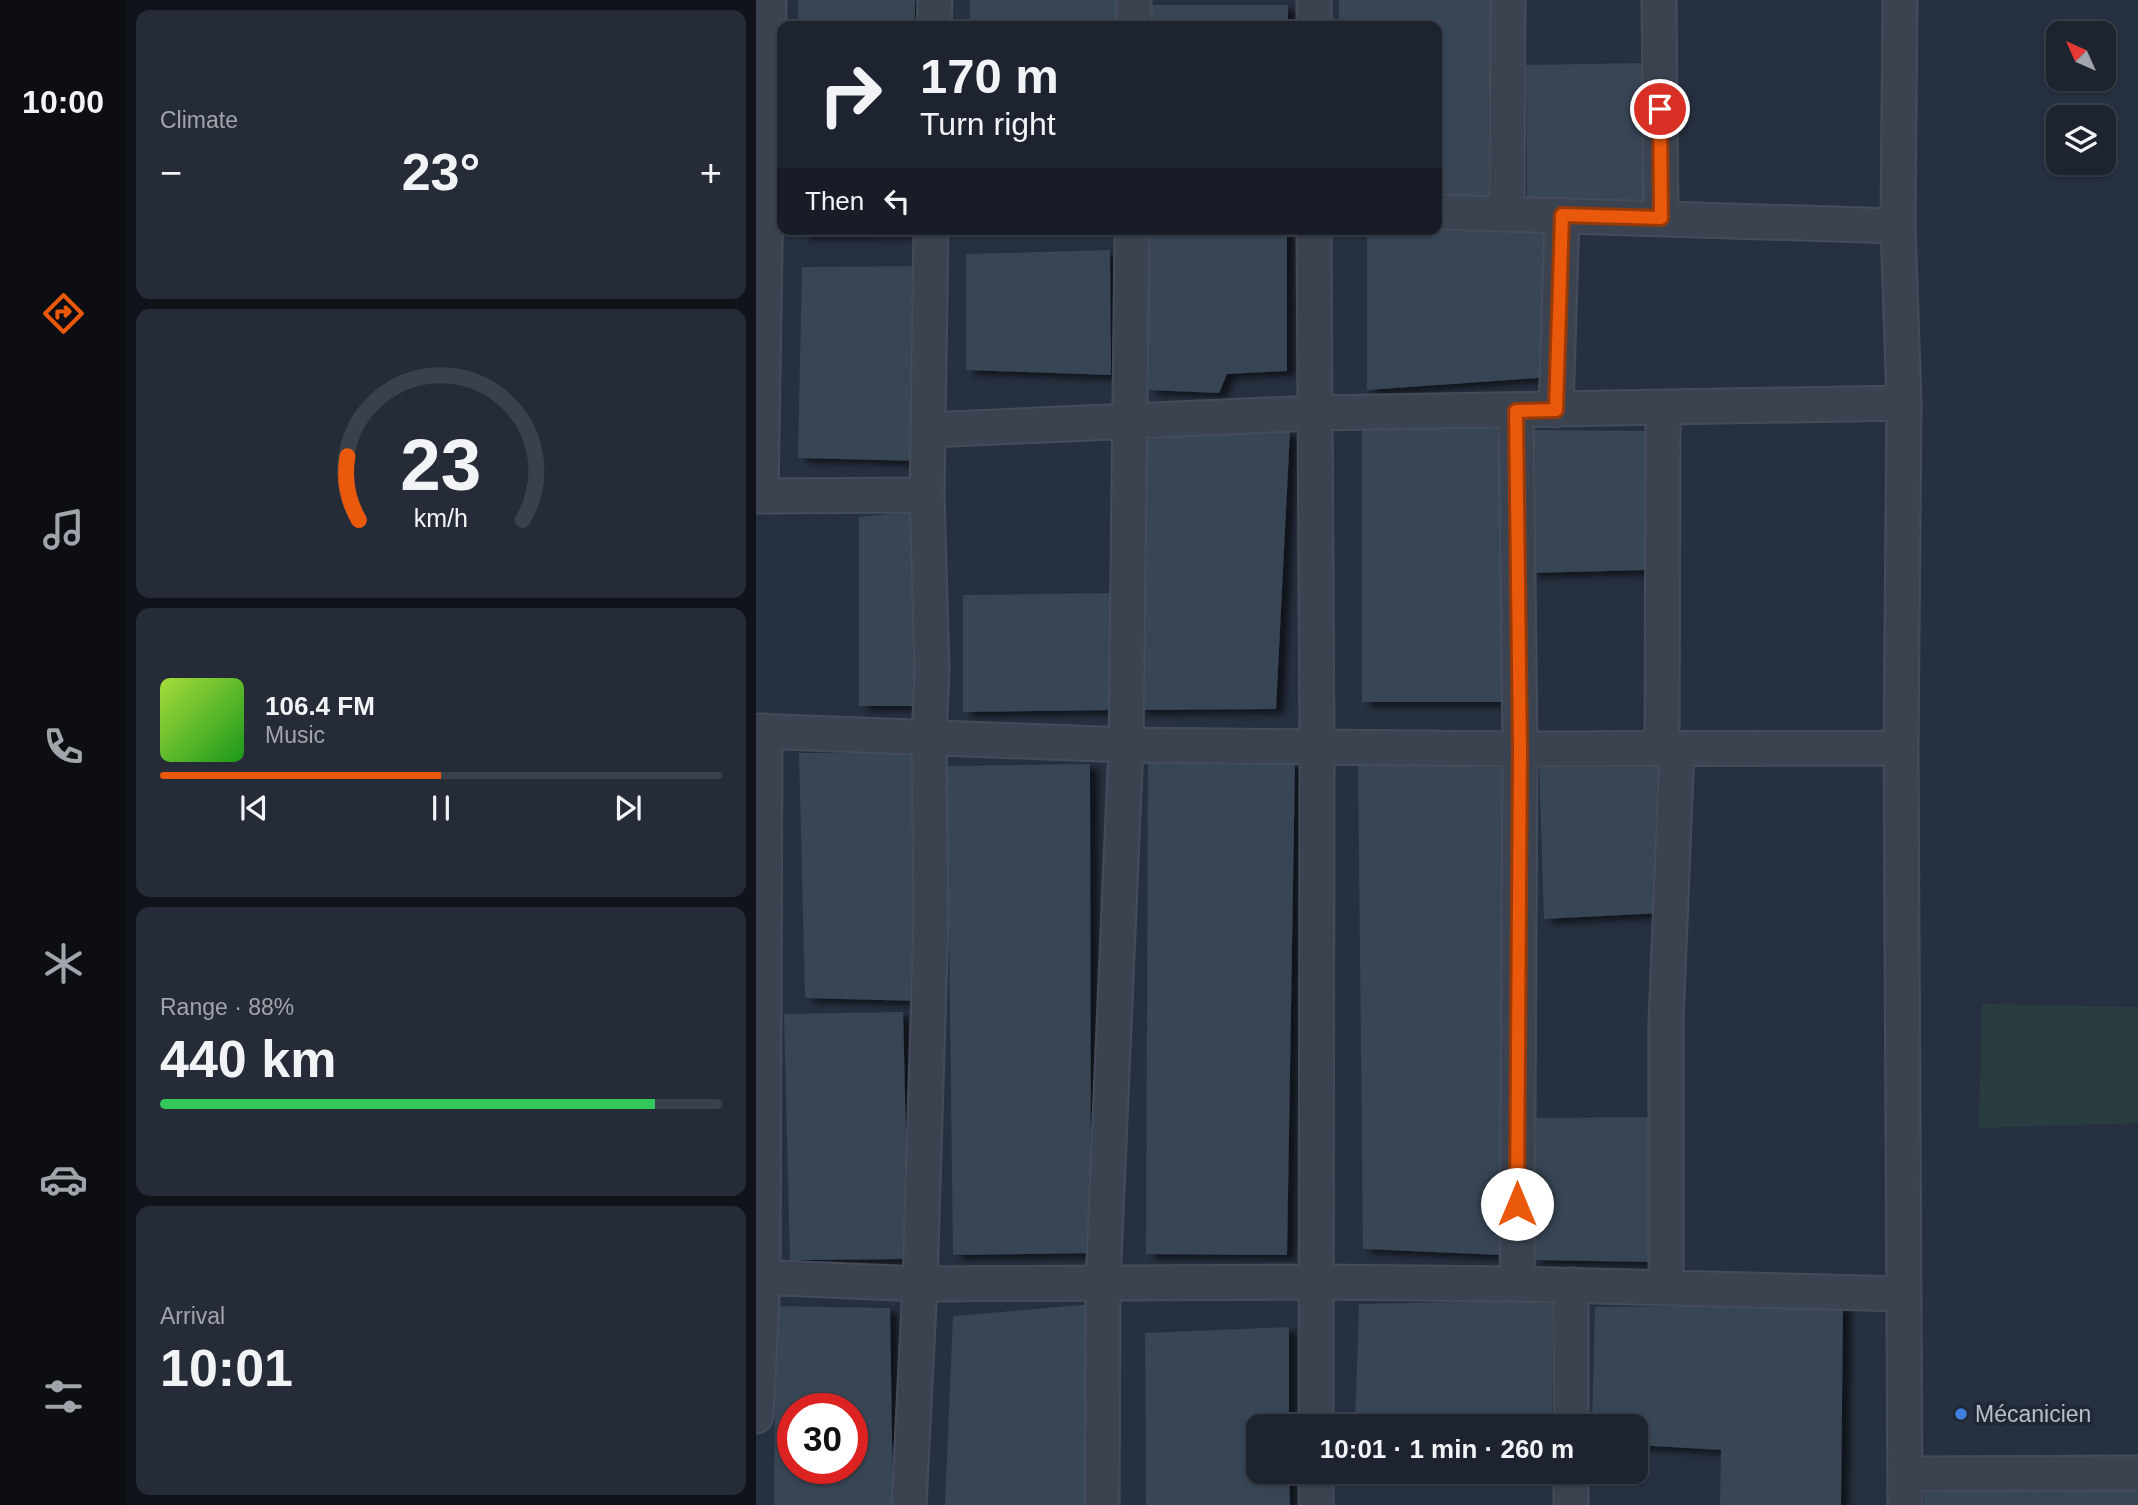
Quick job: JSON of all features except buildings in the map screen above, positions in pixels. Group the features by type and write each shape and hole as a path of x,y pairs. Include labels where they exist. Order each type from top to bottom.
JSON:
{"street":[{"path":"769,0 759,496 928,495"},
{"path":"934,21 935,0"},
{"path":"1134,0 1134,21"},
{"path":"1314,0 1314,21"},
{"path":"1507,214 1508,0"},
{"path":"1659,0 1661,218"},
{"path":"1900,0 1898,226 1904,403 1901,748 1905,1490 2138,1473"},
{"path":"1442,212 1898,226"},
{"path":"1556,410 1562,215"},
{"path":"909,1505 920,1284 930,919 929,737 932,670 928,495 932,235"},
{"path":"1102,1505 1103,1283 1126,745 1132,235"},
{"path":"1314,235 1317,747 1315,1414"},
{"path":"929,430 1315,413 1904,403"},
{"path":"1663,408 1670,749 1666,1287"},
{"path":"1516,411 1520,750 1517,1284"},
{"path":"756,1416 760,1279 760,731 1126,745 1520,750 1901,748"},
{"path":"760,1279 920,1284 1517,1284 1905,1294"},
{"path":"1571,1285 1571,1414"},
{"path":"1315,1484 1315,1505"},
{"path":"1571,1484 1571,1505"}],"green space":[{"path":"1982,1004 2138,1007 2138,1123 1979,1128"}],"place":[{"name":"Mécanicien","path":"1961,1414"}],"route":[{"path":"1517,1204 1520,750 1516,411 1556,410 1562,215 1661,218 1660,109"}]}
